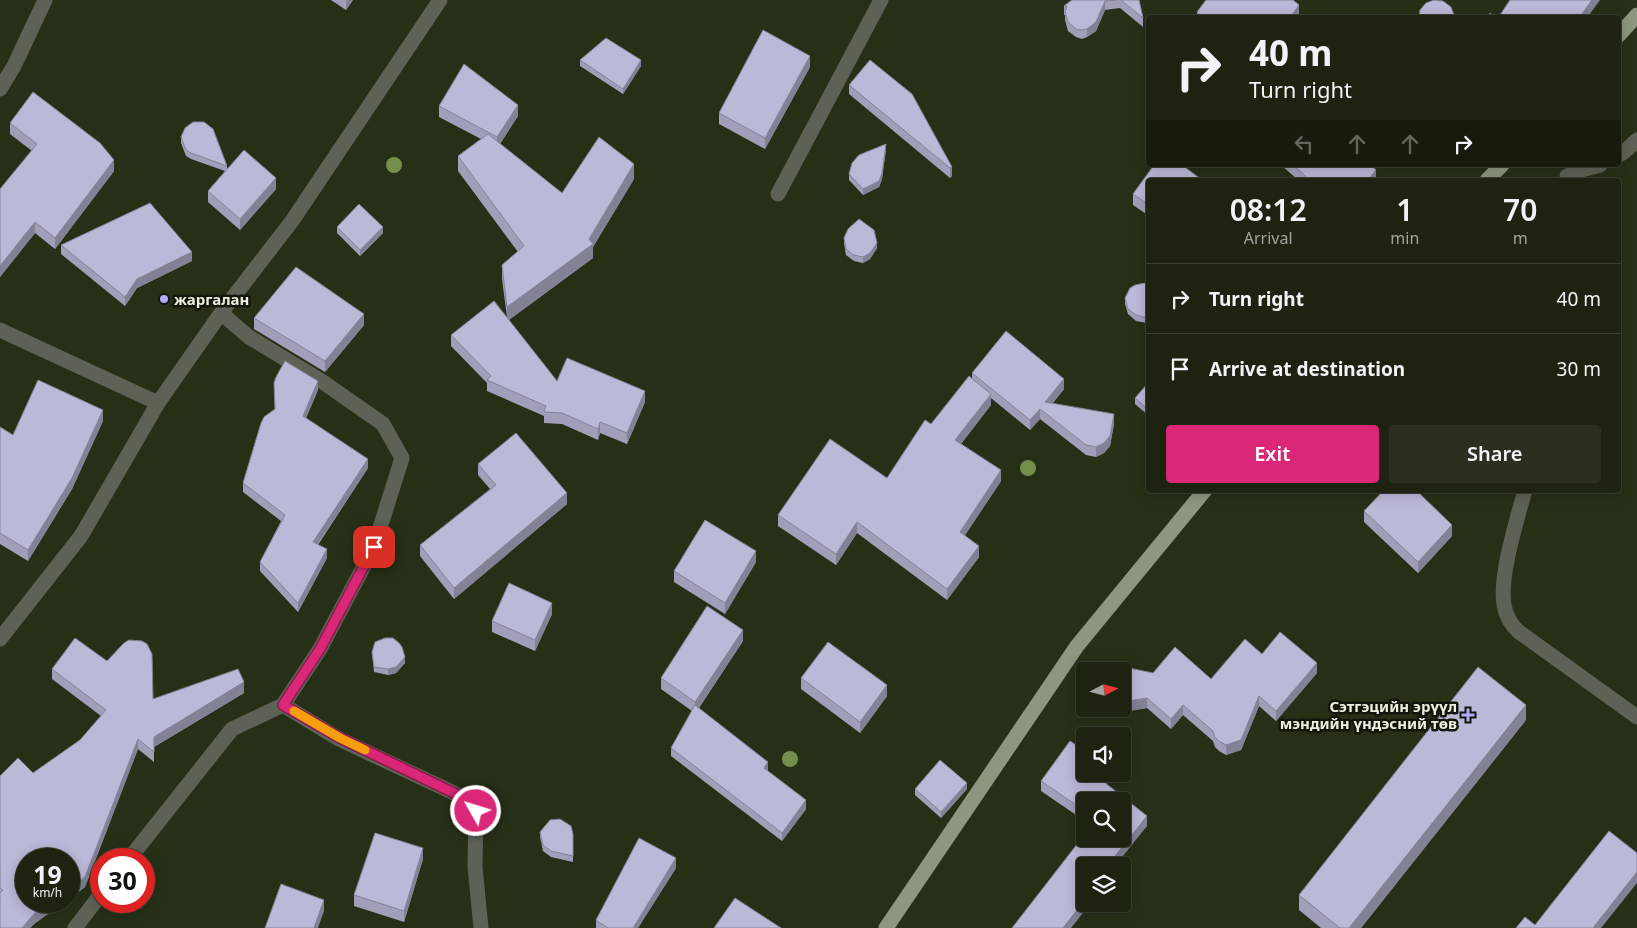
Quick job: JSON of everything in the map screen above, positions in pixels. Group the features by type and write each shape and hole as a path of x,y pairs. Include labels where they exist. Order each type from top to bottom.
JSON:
{"main road":[{"path":"1621,33 1637,15"},
{"path":"1489,178 1500,167"},
{"path":"886,928 1077,646 1203,493"}],"street":[{"path":"0,89 14,66 45,0"},
{"path":"0,639 82,536 158,403 221,314 292,221 440,0"},
{"path":"778,194 881,0"},
{"path":"1621,154 1637,140"},
{"path":"1564,174 1593,167"},
{"path":"137,848 232,729 283,705 320,649 374,547 402,458 383,424 323,382 249,337 221,314"},
{"path":"0,330 158,403"},
{"path":"1524,493 1504,582 1504,599 1507,615 1519,632 1637,717"},
{"path":"283,705 340,738 454,793 476,811 475,866 481,928"},
{"path":"75,928 90,908"}],"building":[{"path":"1072,0 1117,0 1105,1 1096,22 1087,29 1082,30 1076,29 1068,22 1065,12 1067,6 1064,6"},
{"path":"1121,0 1139,0 1143,18"},
{"path":"1206,0 1293,0 1299,5 1292,15 1200,15 1197,12"},
{"path":"1434,0 1443,1 1451,7 1454,15 1419,15 1420,10 1426,3"},
{"path":"1510,0 1592,0 1581,15 1500,15"},
{"path":"763,30 810,56 765,138 719,113"},
{"path":"606,38 641,60 623,89 580,60"},
{"path":"870,60 912,94 952,167 950,168 849,85"},
{"path":"464,64 518,105 497,137 439,106"},
{"path":"33,92 100,143 114,160 55,238 35,222 0,266 0,189 37,144 10,123"},
{"path":"193,122 204,122 213,129 227,166 186,150 181,137 185,128"},
{"path":"488,134 562,193 599,137 634,164 589,239 593,244 507,307 502,265 524,246 458,156"},
{"path":"886,144 879,181 863,189 849,174 852,163 859,155"},
{"path":"244,150 276,178 240,219 208,191"},
{"path":"1153,167 1185,167 1199,178 1146,178 1146,203 1133,194"},
{"path":"1295,167 1372,167 1376,170 1370,178 1308,178"},
{"path":"150,203 192,252 137,279 125,297 61,245"},
{"path":"359,204 383,227 360,250 337,227"},
{"path":"859,219 874,230 877,243 870,253 863,257 854,255 846,249 844,238 848,229"},
{"path":"296,267 364,314 325,361 254,318"},
{"path":"1146,284 1146,318 1136,315 1128,309 1125,298 1130,288 1135,285"},
{"path":"494,301 557,381 567,358 645,391 627,433 600,422 598,429 562,413 544,412 546,406 487,380 491,376 451,335"},
{"path":"1006,331 1064,379 1045,402 1114,414 1110,436 1104,443 1096,447 1086,445 1040,409 1030,420 972,373"},
{"path":"285,361 318,381 303,416 368,459 313,542 327,549 298,603 260,562 285,515 243,483 261,423 264,417 275,409 274,383"},
{"path":"969,376 991,394 955,440 1001,470 960,532 979,546 947,589 857,522 836,554 778,515 830,439 887,478 925,420 931,424"},
{"path":"38,380 103,410 72,478 28,550 0,533 0,427 13,435"},
{"path":"1146,385 1146,407 1135,398"},
{"path":"516,433 567,493 454,588 420,545 496,485 478,464"},
{"path":"1381,493 1419,493 1452,525 1418,562 1364,511"},
{"path":"705,520 756,551 725,603 674,571"},
{"path":"509,583 552,603 535,640 492,621"},
{"path":"707,606 743,630 695,702 661,678"},
{"path":"1280,632 1317,663 1276,711 1259,696 1241,740 1226,745 1219,741 1213,731 1183,705 1171,719 1147,698 1131,701 1131,668 1153,673 1175,647 1211,679 1245,639 1262,654"},
{"path":"75,638 107,661 129,640 142,641 147,644 152,654 153,699 238,669 244,682 154,737 154,752 138,739 96,848 90,848 90,864 85,877 80,881 80,848 15,848 15,913 35,913 22,928 0,928 0,893 3,890 0,888 0,776 18,758 33,773 80,740 106,710 52,669"},
{"path":"385,638 393,638 399,643 405,657 396,667 388,669 374,667 372,652 375,642"},
{"path":"828,642 887,685 860,722 801,678"},
{"path":"1478,667 1526,705 1349,928 1340,928 1299,895"},
{"path":"695,705 768,762 764,768 806,800 782,833 671,748"},
{"path":"1070,741 1076,745 1076,782 1104,782 1117,792 1076,792 1076,805 1041,781"},
{"path":"940,760 967,783 941,812 915,789"},
{"path":"1131,803 1147,816 1131,836"},
{"path":"560,819 571,826 573,856 551,851 543,845 540,832 550,820"},
{"path":"1609,831 1637,853 1637,872 1593,928 1516,928 1525,917 1535,925"},
{"path":"375,833 423,848 404,911 354,895"},
{"path":"639,838 676,858 633,928 608,928 596,920"},
{"path":"1076,846 1122,847 1114,857 1076,857 1076,911 1063,928 1012,928"},
{"path":"281,884 324,900 314,928 265,928"},
{"path":"735,898 781,928 714,928"}],"slow traffic":[{"path":"294,711 340,738 365,750"}],"place":[{"name":"жаргалан","path":"164,299"},
{"name":"Сэтгэцийн эрүүл мэндийн үндэсний төв","path":"1468,715"}],"route":[{"path":"374,547 320,649 283,705 340,738 454,793 476,811"}]}
